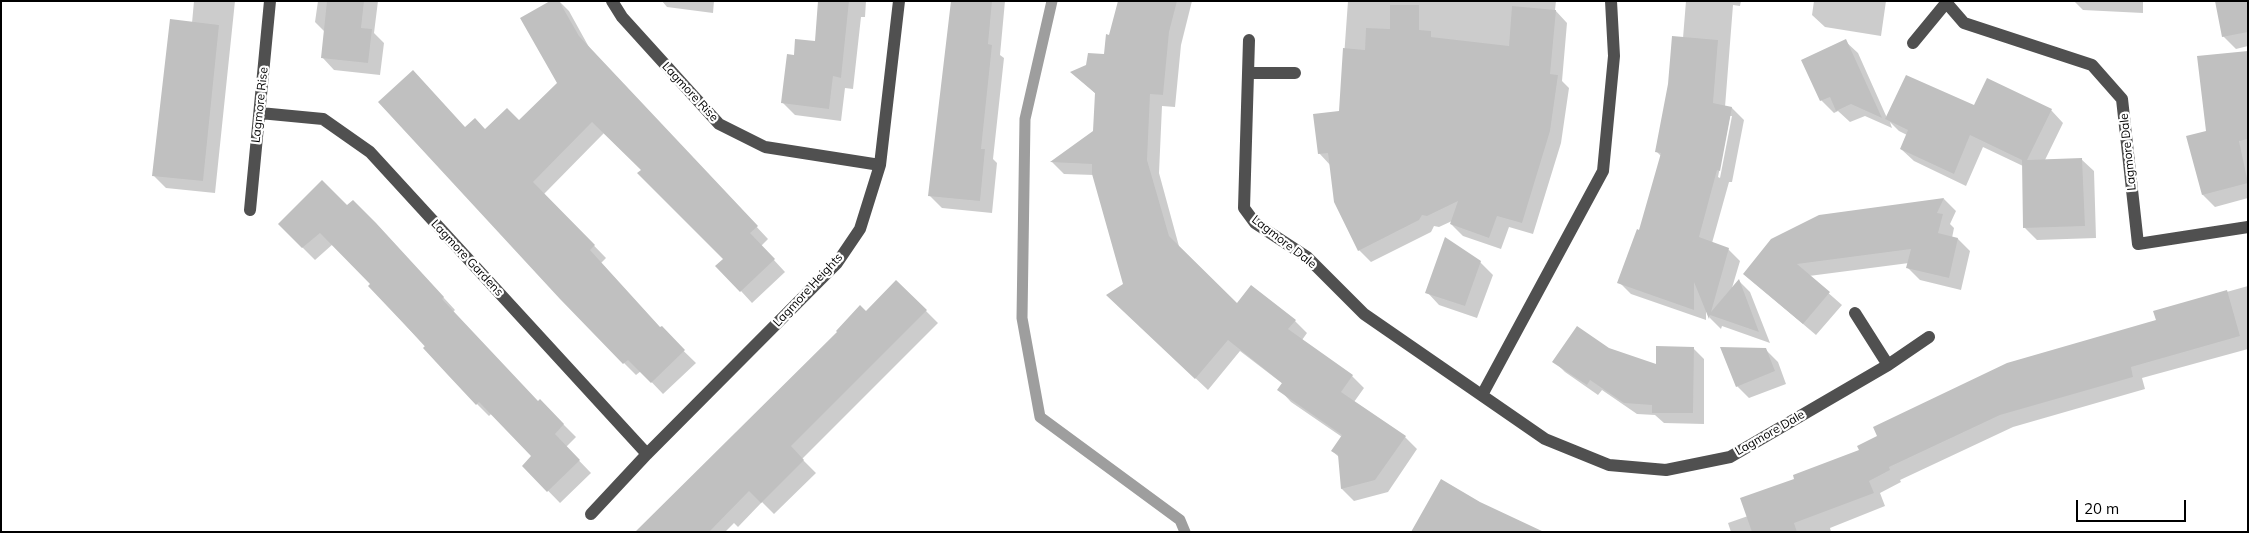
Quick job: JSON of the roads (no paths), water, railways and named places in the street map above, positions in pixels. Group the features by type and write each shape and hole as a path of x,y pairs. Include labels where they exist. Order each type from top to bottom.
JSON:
{"street":[{"name":"Lagmore Rise","path":"250,210 270,1"},
{"name":"Lagmore Rise","path":"612,1 622,17 719,124 765,147 880,165"},
{"name":"Lagmore Heights","path":"591,514 837,263 860,229 880,165 899,1"},
{"path":"1482,395 1603,171 1614,56 1611,1"},
{"path":"1913,44 1946,2"},
{"name":"Lagmore Dale","path":"1946,2 1964,23 2092,66 2122,99 2138,244 2248,227"},
{"name":"Lagmore Dale","path":"1249,40 1244,208 1256,223 1306,257 1364,314 1545,439 1609,465 1666,470 1730,457 1888,365 1929,336"},
{"path":"1249,73 1295,73"},
{"name":"Lagmore Gardens","path":"260,113 324,119 370,152 648,454"},
{"path":"1854,313 1888,365"}],"waterway":[{"path":"1052,1 1025,119 1022,318 1040,417 1180,520 1185,532"}]}
